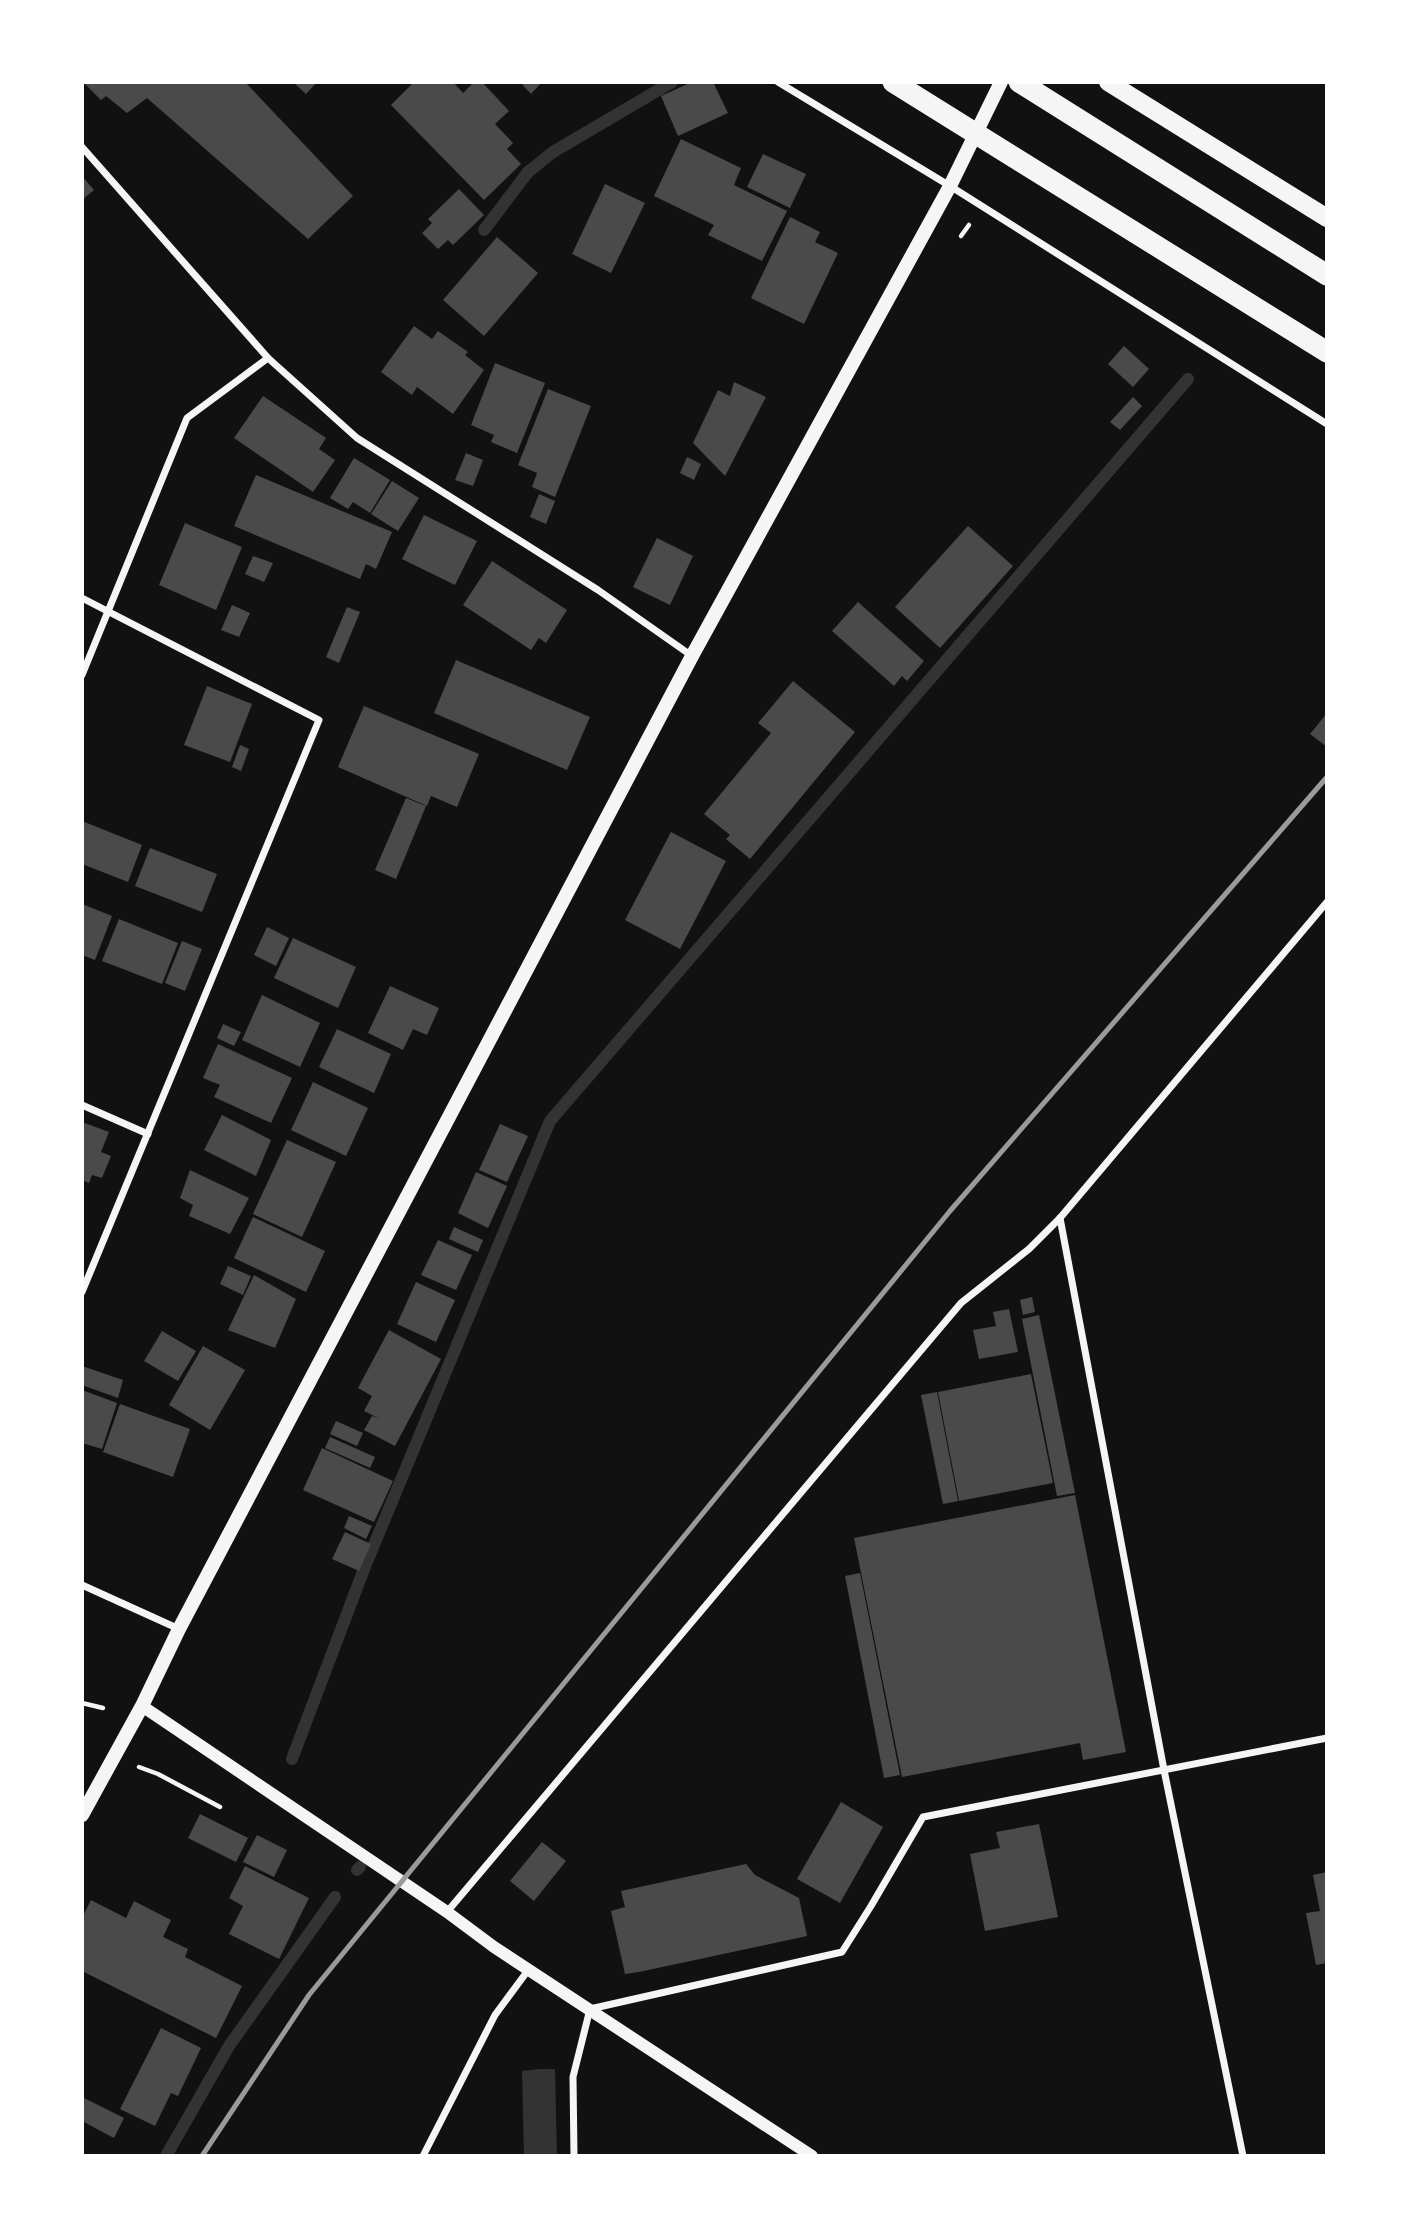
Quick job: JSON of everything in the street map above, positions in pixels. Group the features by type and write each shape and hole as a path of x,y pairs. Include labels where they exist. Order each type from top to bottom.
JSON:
{"highway":[{"path":"893,82 1327,352"},
{"path":"1019,82 1327,275"}],"main road":[{"path":"82,1815 142,1706 179,1629 692,656 950,186 1001,82"},
{"path":"1108,82 1327,218"}],"street":[{"path":"778,82 950,186 1327,424"},
{"path":"82,147 268,358 357,438 598,590 692,656"},
{"path":"82,675 187,418 268,358"},
{"path":"82,598 319,720 82,1292"},
{"path":"447,1912 961,1303 1029,1249 1060,1218 1327,902"},
{"path":"82,1105 148,1134"},
{"path":"1060,1218 1164,1770 1243,2156"},
{"path":"82,1585 179,1629"},
{"path":"142,1706 447,1912 494,1947 811,2156"},
{"path":"590,2009 842,1952 923,1817 1327,1738"},
{"path":"423,2156 495,2015 530,1969"},
{"path":"574,2156 573,2077 590,2009"}],"path":[{"path":"82,1703 103,1708"},
{"path":"158,1774 220,1807"}],"shaded area":[{"path":"555,2069 557,2156 524,2156 522,2071"}],"building":[{"path":"83,82 245,82 353,196 308,239 147,98 127,113 106,96 101,100"},
{"path":"293,82 317,82 306,94"},
{"path":"414,82 453,82 463,93 474,82 482,82 509,111 495,124 513,143 507,149 521,164 484,200 391,105"},
{"path":"520,82 542,82 531,94"},
{"path":"692,82 713,82 728,113 678,136 661,96"},
{"path":"681,139 741,168 734,185 787,211 762,261 708,235 714,225 654,196"},
{"path":"763,154 806,174 790,208 747,187"},
{"path":"82,176 94,190 82,200"},
{"path":"605,184 645,203 611,273 572,254"},
{"path":"459,189 484,215 453,245 448,240 438,249 422,233 432,223 428,219"},
{"path":"790,217 820,232 815,242 838,253 804,324 751,298"},
{"path":"497,237 538,273 484,336 443,300"},
{"path":"414,326 432,339 438,331 468,352 465,355 484,370 453,414 417,387 412,395 381,372"},
{"path":"1124,346 1149,369 1133,387 1108,364"},
{"path":"495,363 545,383 517,453 491,442 494,435 471,425"},
{"path":"734,382 766,397 725,476 693,443 718,390 730,396"},
{"path":"548,389 591,406 555,497 532,487 537,473 518,465"},
{"path":"263,396 326,438 319,449 335,460 313,492 234,438"},
{"path":"1133,397 1142,406 1120,430 1110,422"},
{"path":"466,453 483,460 473,486 455,480"},
{"path":"687,457 701,464 694,480 680,473"},
{"path":"354,458 390,480 370,513 353,502 348,509 330,498"},
{"path":"256,475 392,532 376,569 366,564 360,579 234,526"},
{"path":"392,481 419,498 398,531 371,514"},
{"path":"539,494 555,501 546,524 530,517"},
{"path":"424,515 477,541 455,585 402,559"},
{"path":"185,523 242,547 216,610 159,585"},
{"path":"968,526 1013,566 940,648 895,607"},
{"path":"657,538 693,556 670,605 633,587"},
{"path":"253,556 273,563 264,582 245,574"},
{"path":"492,561 567,610 546,643 539,638 531,650 463,605"},
{"path":"858,602 924,661 907,681 902,676 894,686 832,631"},
{"path":"232,605 250,613 239,637 221,630"},
{"path":"347,607 360,612 339,663 326,657"},
{"path":"456,660 590,717 567,770 434,713"},
{"path":"793,681 855,732 750,859 726,839 730,835 704,814 771,733 758,723"},
{"path":"207,686 252,704 230,762 184,745"},
{"path":"364,706 479,754 457,807 431,796 427,806 338,767"},
{"path":"1327,713 1327,747 1310,734"},
{"path":"240,745 249,749 241,771 232,767"},
{"path":"406,798 426,806 396,879 375,870"},
{"path":"82,821 142,845 128,882 82,864"},
{"path":"671,832 726,861 680,949 625,920"},
{"path":"150,848 217,874 202,912 135,886"},
{"path":"82,904 112,916 95,960 82,955"},
{"path":"119,919 178,943 162,984 102,961"},
{"path":"267,927 289,938 276,966 254,955"},
{"path":"293,938 356,967 338,1008 274,978"},
{"path":"182,941 202,949 185,991 165,983"},
{"path":"390,986 439,1008 427,1035 413,1029 403,1050 368,1033"},
{"path":"262,995 320,1023 300,1067 242,1040"},
{"path":"223,1024 241,1032 234,1046 217,1038"},
{"path":"337,1029 391,1054 374,1093 319,1067"},
{"path":"218,1044 292,1078 271,1123 214,1097 220,1085 203,1078"},
{"path":"313,1082 368,1108 346,1156 291,1130"},
{"path":"222,1115 271,1140 256,1176 204,1150"},
{"path":"82,1122 109,1132 101,1152 111,1156 102,1178 92,1175 89,1183 82,1180"},
{"path":"500,1124 528,1136 507,1182 479,1170"},
{"path":"287,1140 336,1162 302,1237 253,1214"},
{"path":"190,1170 249,1198 230,1234 189,1216 193,1205 180,1198"},
{"path":"476,1172 507,1186 488,1228 458,1213"},
{"path":"253,1217 325,1251 306,1292 234,1258"},
{"path":"454,1227 483,1240 478,1252 449,1239"},
{"path":"438,1240 472,1255 456,1290 421,1275"},
{"path":"228,1266 251,1276 243,1295 220,1284"},
{"path":"254,1275 296,1299 275,1348 228,1330"},
{"path":"416,1282 455,1300 436,1342 397,1324"},
{"path":"1032,1297 1035,1312 1023,1315 1020,1300"},
{"path":"1009,1309 1018,1352 979,1359 973,1330 996,1326 993,1312"},
{"path":"1039,1315 1075,1493 1057,1496 1022,1319"},
{"path":"389,1330 441,1359 395,1446 364,1430 372,1416 380,1419 364,1411 372,1396 358,1388"},
{"path":"162,1331 196,1351 178,1381 144,1361"},
{"path":"203,1346 245,1370 210,1430 169,1405"},
{"path":"82,1366 123,1380 118,1398 82,1385"},
{"path":"1031,1374 1053,1483 959,1501 938,1392"},
{"path":"82,1390 117,1403 102,1449 82,1443"},
{"path":"937,1392 958,1501 943,1504 921,1395"},
{"path":"120,1404 190,1429 173,1477 103,1452"},
{"path":"336,1421 363,1433 357,1446 330,1434"},
{"path":"330,1437 375,1457 370,1468 325,1448"},
{"path":"322,1448 393,1481 374,1522 303,1490"},
{"path":"1075,1495 1126,1752 1083,1760 1080,1743 902,1777 854,1538"},
{"path":"349,1516 372,1526 366,1539 344,1528"},
{"path":"345,1532 371,1544 359,1571 332,1559"},
{"path":"860,1573 900,1775 884,1778 845,1576"},
{"path":"841,1802 883,1827 840,1903 797,1879"},
{"path":"200,1814 248,1838 236,1862 188,1838"},
{"path":"1039,1824 1058,1917 985,1931 970,1854 1000,1848 996,1832"},
{"path":"257,1835 287,1850 274,1877 243,1862"},
{"path":"542,1842 566,1861 534,1901 510,1881"},
{"path":"746,1864 755,1875 799,1898 807,1936 625,1974 611,1911 625,1907 621,1891"},
{"path":"245,1866 309,1898 279,1959 229,1934 243,1906 229,1898"},
{"path":"1327,1872 1327,1963 1316,1965 1306,1913 1320,1911 1313,1875"},
{"path":"91,1900 126,1918 134,1901 171,1920 163,1937 188,1949 185,1957 242,1986 216,2038 82,1971 82,1918"},
{"path":"161,2028 201,2048 178,2096 171,2093 155,2126 120,2109"},
{"path":"82,2097 124,2118 114,2138 82,2121"}],"waterway":[{"path":"484,230 528,172 553,152 672,82"},
{"path":"292,1759 364,1569 550,1121 1188,379"},
{"path":"357,1870 360,1867"},
{"path":"166,2156 229,2046 335,1897"}],"railway":[{"path":"202,2156 309,1995 950,1211 1327,777"}]}
